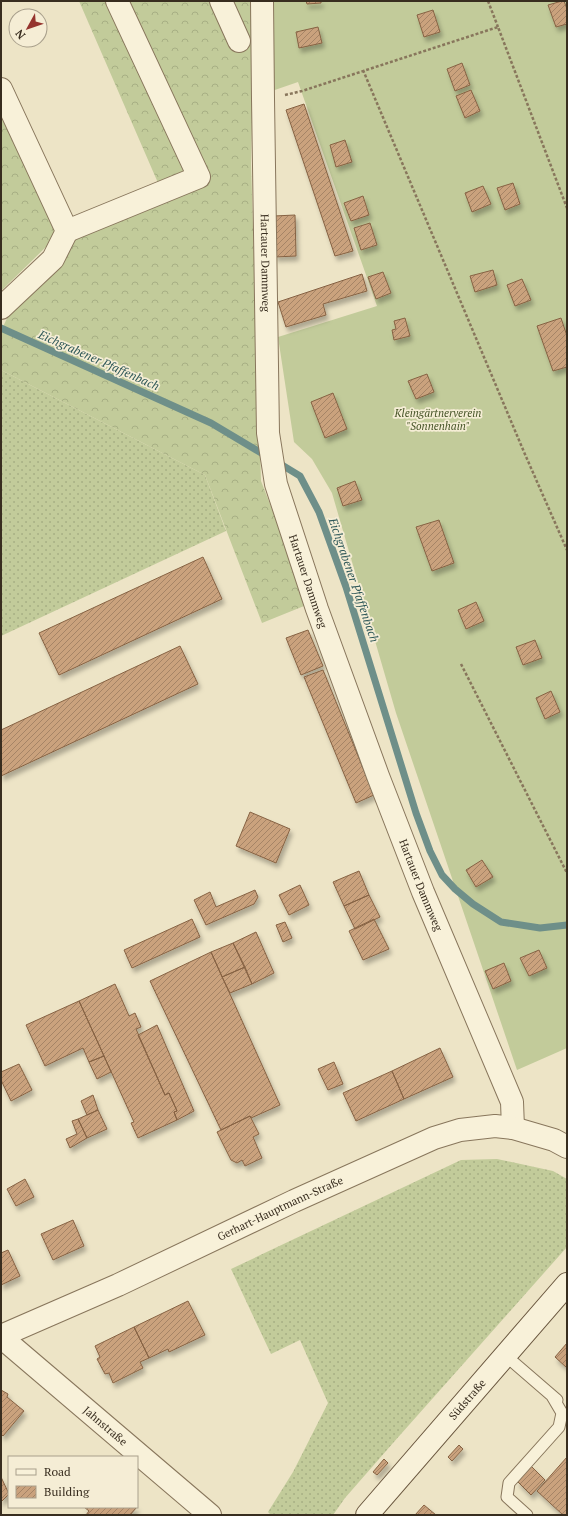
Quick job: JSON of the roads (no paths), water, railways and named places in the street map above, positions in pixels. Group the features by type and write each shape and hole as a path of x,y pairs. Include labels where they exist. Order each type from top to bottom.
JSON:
{"street":[{"path":"2,307 53,259 67,231 199,177 117,1"},
{"path":"221,1 239,41"},
{"name":"Hartauer Dammweg","path":"262,1 270,442 275,476 317,609 378,776 423,892 512,1102 514,1128"},
{"path":"1,89 67,231"},
{"name":"Gerhart-Hauptmann-Straße","path":"1,1337 294,1201 434,1138 460,1130 495,1126 514,1128 554,1140 567,1147"},
{"name":"Südstraße","path":"367,1515 567,1284"},
{"name":"Jahnstraße","path":"1,1337 210,1515"}],"lane":[{"path":"506,1356 567,1410"},
{"path":"527,1515 507,1497 509,1483 559,1428 562,1413 552,1396"}],"waterway":[{"name":"Eichgrabener Pfaffenbach","path":"1,328 211,423 268,457"},
{"name":"Eichgrabener Pfaffenbach","path":"277,462 300,476 319,512 346,587 416,813 430,851 442,875 455,889 473,904 501,922 540,928 567,925"}],"park label":[{"name":"Kleingärtnerverein \"Sonnenhain\"","path":"438,419"}]}
